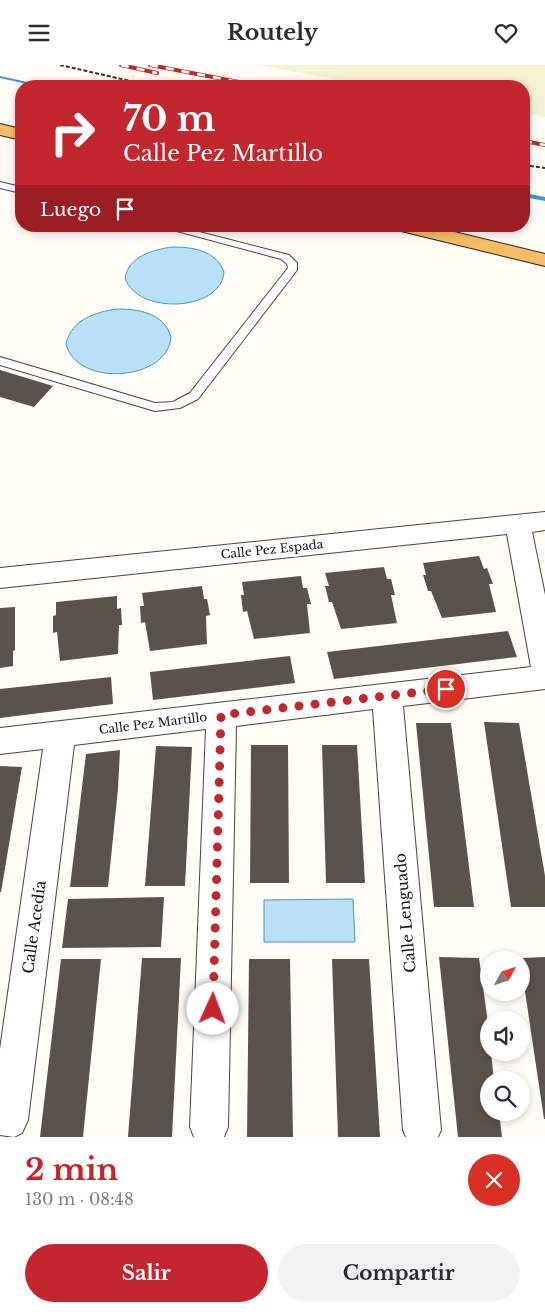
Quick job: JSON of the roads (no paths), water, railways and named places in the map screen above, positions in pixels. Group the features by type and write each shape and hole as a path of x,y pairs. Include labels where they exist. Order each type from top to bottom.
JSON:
{"highway":[{"path":"0,118 12,130"},
{"path":"429,232 545,260"},
{"path":"483,232 545,247"}],"street":[{"name":"Calle Pez Espada","path":"0,578 545,521"},
{"path":"518,524 545,667"},
{"name":"Calle Pez Martillo","path":"0,741 545,677"},
{"name":"Calle Lenguado","path":"387,696 422,1130"},
{"path":"209,1127 221,715"},
{"name":"Calle Acedía","path":"8,1120 60,734"}],"lane":[{"path":"0,185 15,189"},
{"path":"0,361 155,407 168,408 182,404 194,396 293,268 292,263 285,257 187,232"}],"water":[{"path":"172,247 203,251 220,265 224,272 219,285 209,295 195,301 178,304 161,303 145,298 133,290 125,278 131,264 149,252"},
{"path":"117,309 134,310 150,314 163,323 171,337 166,352 155,363 139,370 103,373 87,368 74,358 66,344 69,336 73,329 85,319 100,312"},
{"path":"353,899 355,942 264,942 264,900"}],"waterway":[{"path":"0,77 15,80"},
{"path":"530,196 545,199"}],"railway":[{"path":"121,65 157,73"},
{"path":"150,65 229,80"},
{"path":"530,142 545,145"}]}
